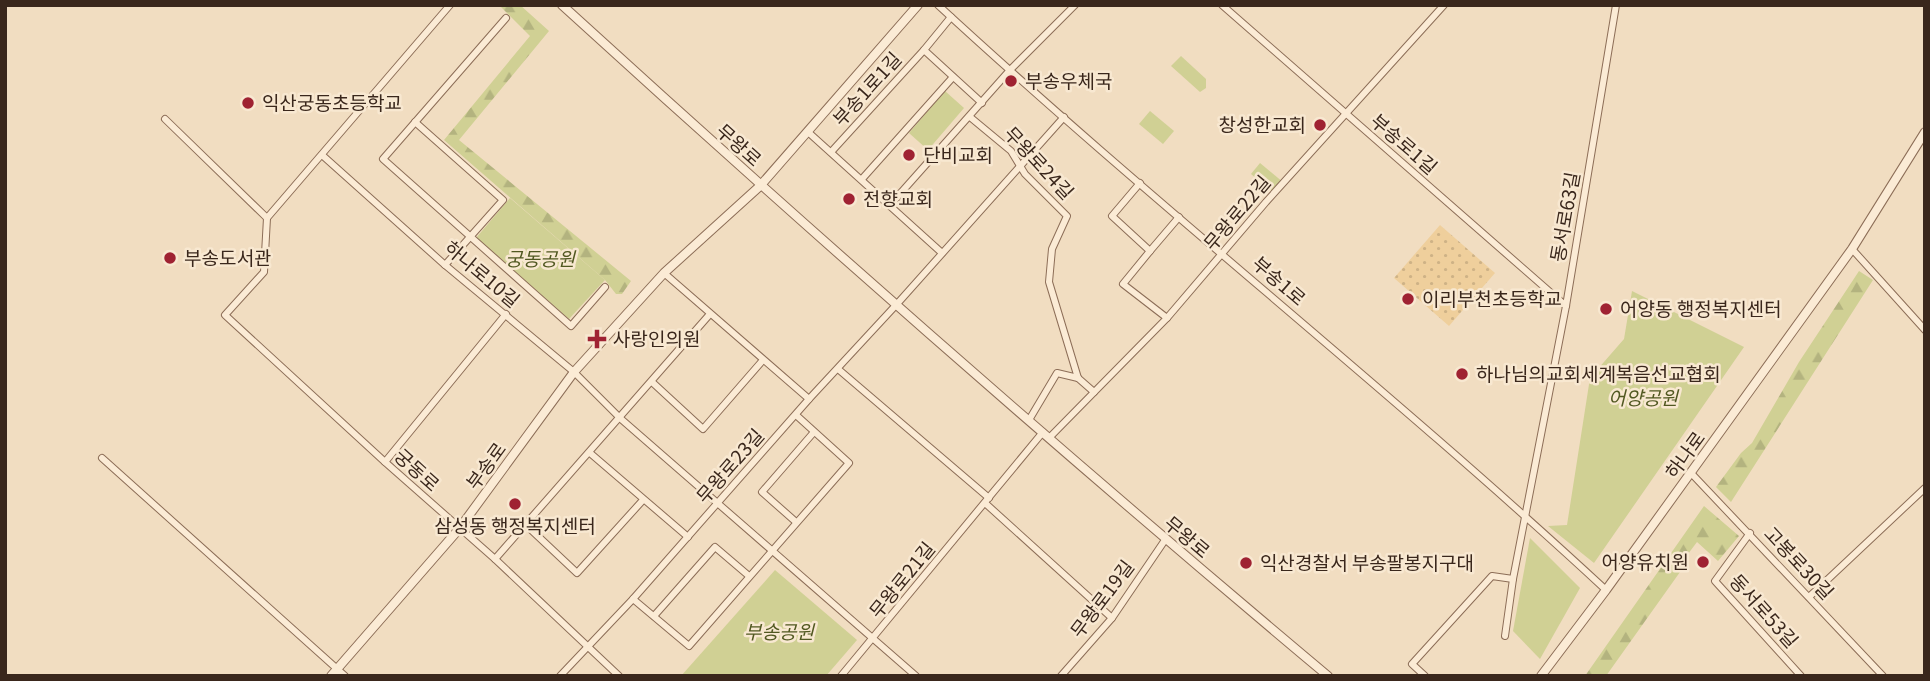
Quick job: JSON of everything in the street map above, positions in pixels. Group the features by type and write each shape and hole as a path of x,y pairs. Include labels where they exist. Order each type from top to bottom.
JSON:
{"street":[{"path":"165,119 267,218 450,5"},
{"name":"무왕로","path":"562,5 760,186 1166,540 1328,676"},
{"name":"부송로","path":"334,672 459,528 574,372 664,273 760,186 918,5"},
{"name":"부송1로","path":"938,5 1010,71 1525,516 1606,590"},
{"path":"890,205 1010,71 1075,5"},
{"name":"부송로1길","path":"1222,5 1566,306"},
{"name":"무왕로22길","path":"1046,435 1094,392 1167,318 1444,5"},
{"name":"동서로63길","path":"1525,516 1566,306 1616,5"},
{"name":"부송1로1길","path":"942,253 832,151 951,17"},
{"path":"506,18 383,159 571,326 604,287"},
{"name":"부송1로1길","path":"924,50 982,103"},
{"path":"862,179 953,77"},
{"name":"무왕로24길","path":"970,117 1011,151 1020,166 1067,216 1052,249 1049,282 1078,378"},
{"path":"897,304 1063,117"},
{"path":"415,122 503,200 445,265"},
{"path":"808,132 832,151"},
{"name":"하나로","path":"1541,676 1852,249 1925,132"},
{"name":"하나로10길","path":"322,155 445,265 574,372 621,419 916,676"},
{"path":"1140,183 1112,216 1150,251"},
{"path":"1167,318 1123,284 1179,217"},
{"name":"궁동로","path":"267,218 264,272 225,315 495,559 619,676"},
{"path":"1852,249 1925,330"},
{"path":"664,273 809,399"},
{"name":"무왕로23길","path":"587,648 897,304"},
{"path":"385,462 506,314"},
{"path":"495,559 621,419 710,314"},
{"path":"652,382 703,429 763,360"},
{"path":"838,369 987,500 1112,618"},
{"path":"1028,419 1058,373 1078,378 1094,392"},
{"path":"633,599 689,646 849,463 796,415"},
{"path":"796,522 762,492 814,432"},
{"name":"무왕로21길","path":"841,676 987,500 1046,435"},
{"path":"590,453 688,537"},
{"path":"102,458 334,672 345,676"},
{"name":"고봉로30길","path":"1691,473 1884,676"},
{"path":"1810,597 1925,488"},
{"path":"526,525 577,573 643,500"},
{"path":"1505,636 1525,516"},
{"name":"동서로53길","path":"1750,533 1715,581 1801,676"},
{"name":"무왕로19길","path":"1061,676 1112,618 1166,540"},
{"path":"654,616 715,547 749,576"},
{"path":"1425,676 1412,664 1492,576 1513,579"},
{"path":"560,676 587,648"},
{"path":"1868,676 1877,668"}],"green space":[{"path":"499,5 520,5 549,31 459,140 631,281 622,294 616,294 605,280 444,140 530,36"},
{"path":"1181,56 1206,79 1206,88 1200,92 1171,66"},
{"path":"945,91 964,108 928,150 909,133"},
{"path":"1150,111 1174,131 1163,144 1139,124"},
{"path":"1260,163 1284,183 1275,194 1251,174"},
{"name":"궁동공원","path":"510,198 605,280 569,319 476,238"},
{"path":"1859,271 1873,280 1731,502 1716,487 1741,453 1752,443 1799,362"},
{"name":"어양공원","path":"1632,291 1744,347 1594,563 1548,526 1567,525 1590,378 1624,339"},
{"path":"1704,506 1739,536 1718,561 1697,542 1682,562 1685,565 1606,676 1585,676"},
{"path":"1530,538 1580,588 1540,659 1513,631"},
{"name":"부송공원","path":"775,570 857,640 826,676 681,676"}],"sand":[{"path":"1440,225 1495,273 1449,326 1394,278"}],"place":[{"name":"부송우체국","path":"1011,81"},
{"name":"익산궁동초등학교","path":"248,103"},
{"name":"창성한교회","path":"1320,125"},
{"name":"단비교회","path":"909,155"},
{"name":"전향교회","path":"849,199"},
{"name":"부송도서관","path":"170,258"},
{"name":"이리부천초등학교","path":"1408,299"},
{"name":"어양동 행정복지센터","path":"1606,309"},
{"name":"사랑인의원","path":"597,339"},
{"name":"하나님의교회세계복음선교협회","path":"1462,374"},
{"name":"삼성동 행정복지센터","path":"515,504"},
{"name":"어양유치원","path":"1703,562"},
{"name":"익산경찰서 부송팔봉지구대","path":"1246,563"}]}
